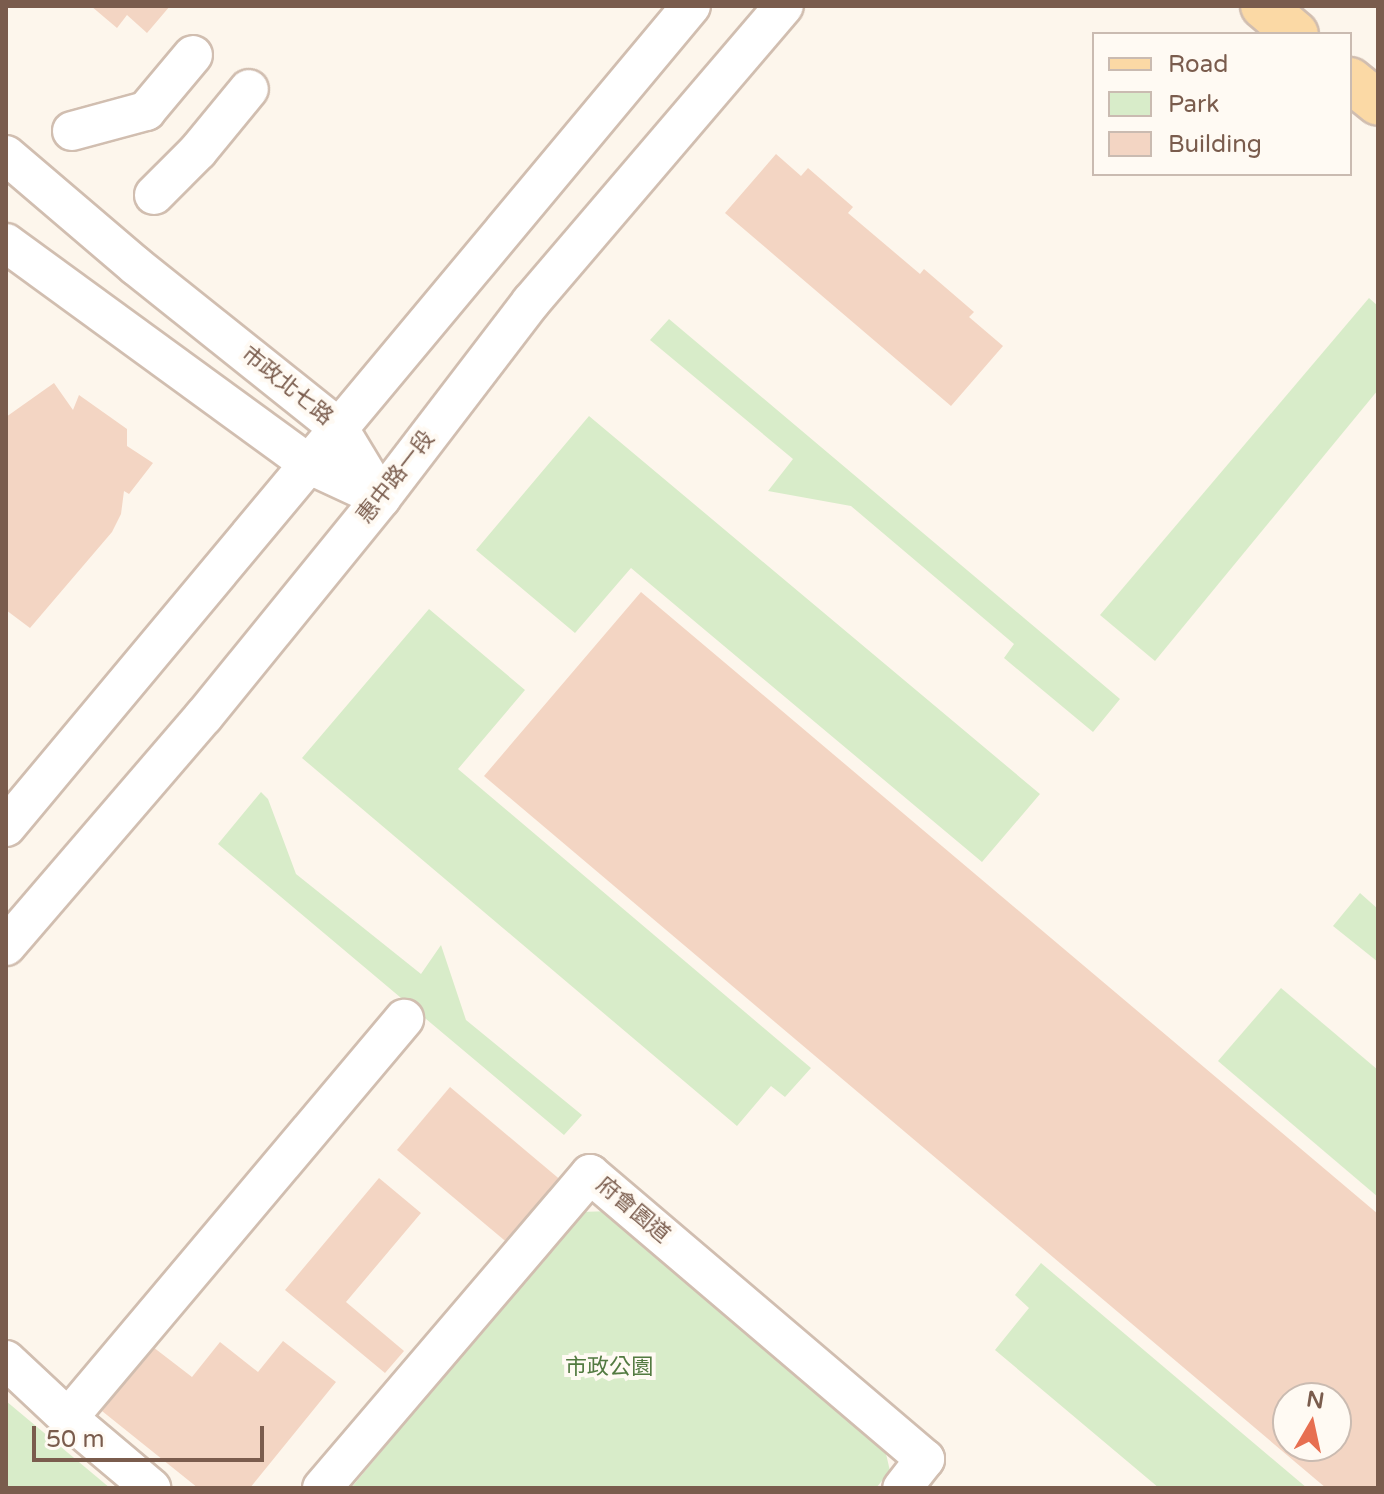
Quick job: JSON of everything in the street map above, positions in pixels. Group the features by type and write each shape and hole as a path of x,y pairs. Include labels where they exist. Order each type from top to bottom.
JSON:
{"main road":[{"path":"1263,6 1294,32"},
{"path":"1352,82 1378,103"}],"street":[{"path":"6,827 691,6"},
{"name":"惠中路一段","path":"6,946 204,716 381,498 531,302 784,6"},
{"path":"72,131 146,111 193,55"},
{"path":"154,195 198,151 249,89"},
{"name":"市政北七路","path":"6,155 136,266 338,427 381,498"},
{"path":"6,243 310,465 381,498"},
{"path":"68,1418 404,1019"},
{"name":"府會園道","path":"322,1488 590,1174 925,1459 902,1488"},
{"path":"6,1360 68,1418 151,1488"}],"green space":[{"path":"1369,298 1378,306 1378,390 1155,661 1100,615"},
{"path":"669,319 1120,699 1093,732 1004,658 1014,644 851,506 768,491 793,459 650,340"},
{"path":"589,416 1040,794 982,862 631,568 575,633 476,550"},
{"path":"429,609 525,690 458,769 811,1068 785,1097 771,1086 737,1126 302,758"},
{"path":"261,792 268,799 296,874 421,974 441,945 466,1020 582,1115 564,1135 218,844"},
{"path":"1360,893 1378,909 1378,962 1333,926"},
{"path":"1281,988 1378,1070 1378,1197 1218,1061"},
{"name":"市政公園","path":"612,1211 880,1428 890,1471 876,1488 351,1488 580,1212"},
{"path":"1041,1263 1272,1458 1272,1462 1276,1462 1307,1488 1159,1488 995,1350 1029,1308 1015,1295"},
{"path":"6,1401 110,1488 6,1488"}],"building":[{"path":"91,6 170,6 147,33 127,15 117,28"},
{"path":"776,154 801,176 808,168 853,207 848,213 920,274 924,269 974,312 969,317 1003,346 951,406 725,213"},
{"path":"54,383 73,410 79,395 127,429 127,446 153,463 129,494 124,491 121,514 112,532 30,628 6,610 6,417"},
{"path":"641,592 1378,1214 1378,1488 1326,1488 1295,1462 1352,1462 1352,1382 1272,1382 1272,1442 484,776"},
{"path":"450,1087 563,1182 510,1245 397,1150"},
{"path":"379,1178 421,1213 346,1302 404,1351 385,1373 285,1290"},
{"path":"283,1341 336,1382 250,1488 198,1488 102,1411 153,1347 192,1377 220,1342 258,1372"}]}
